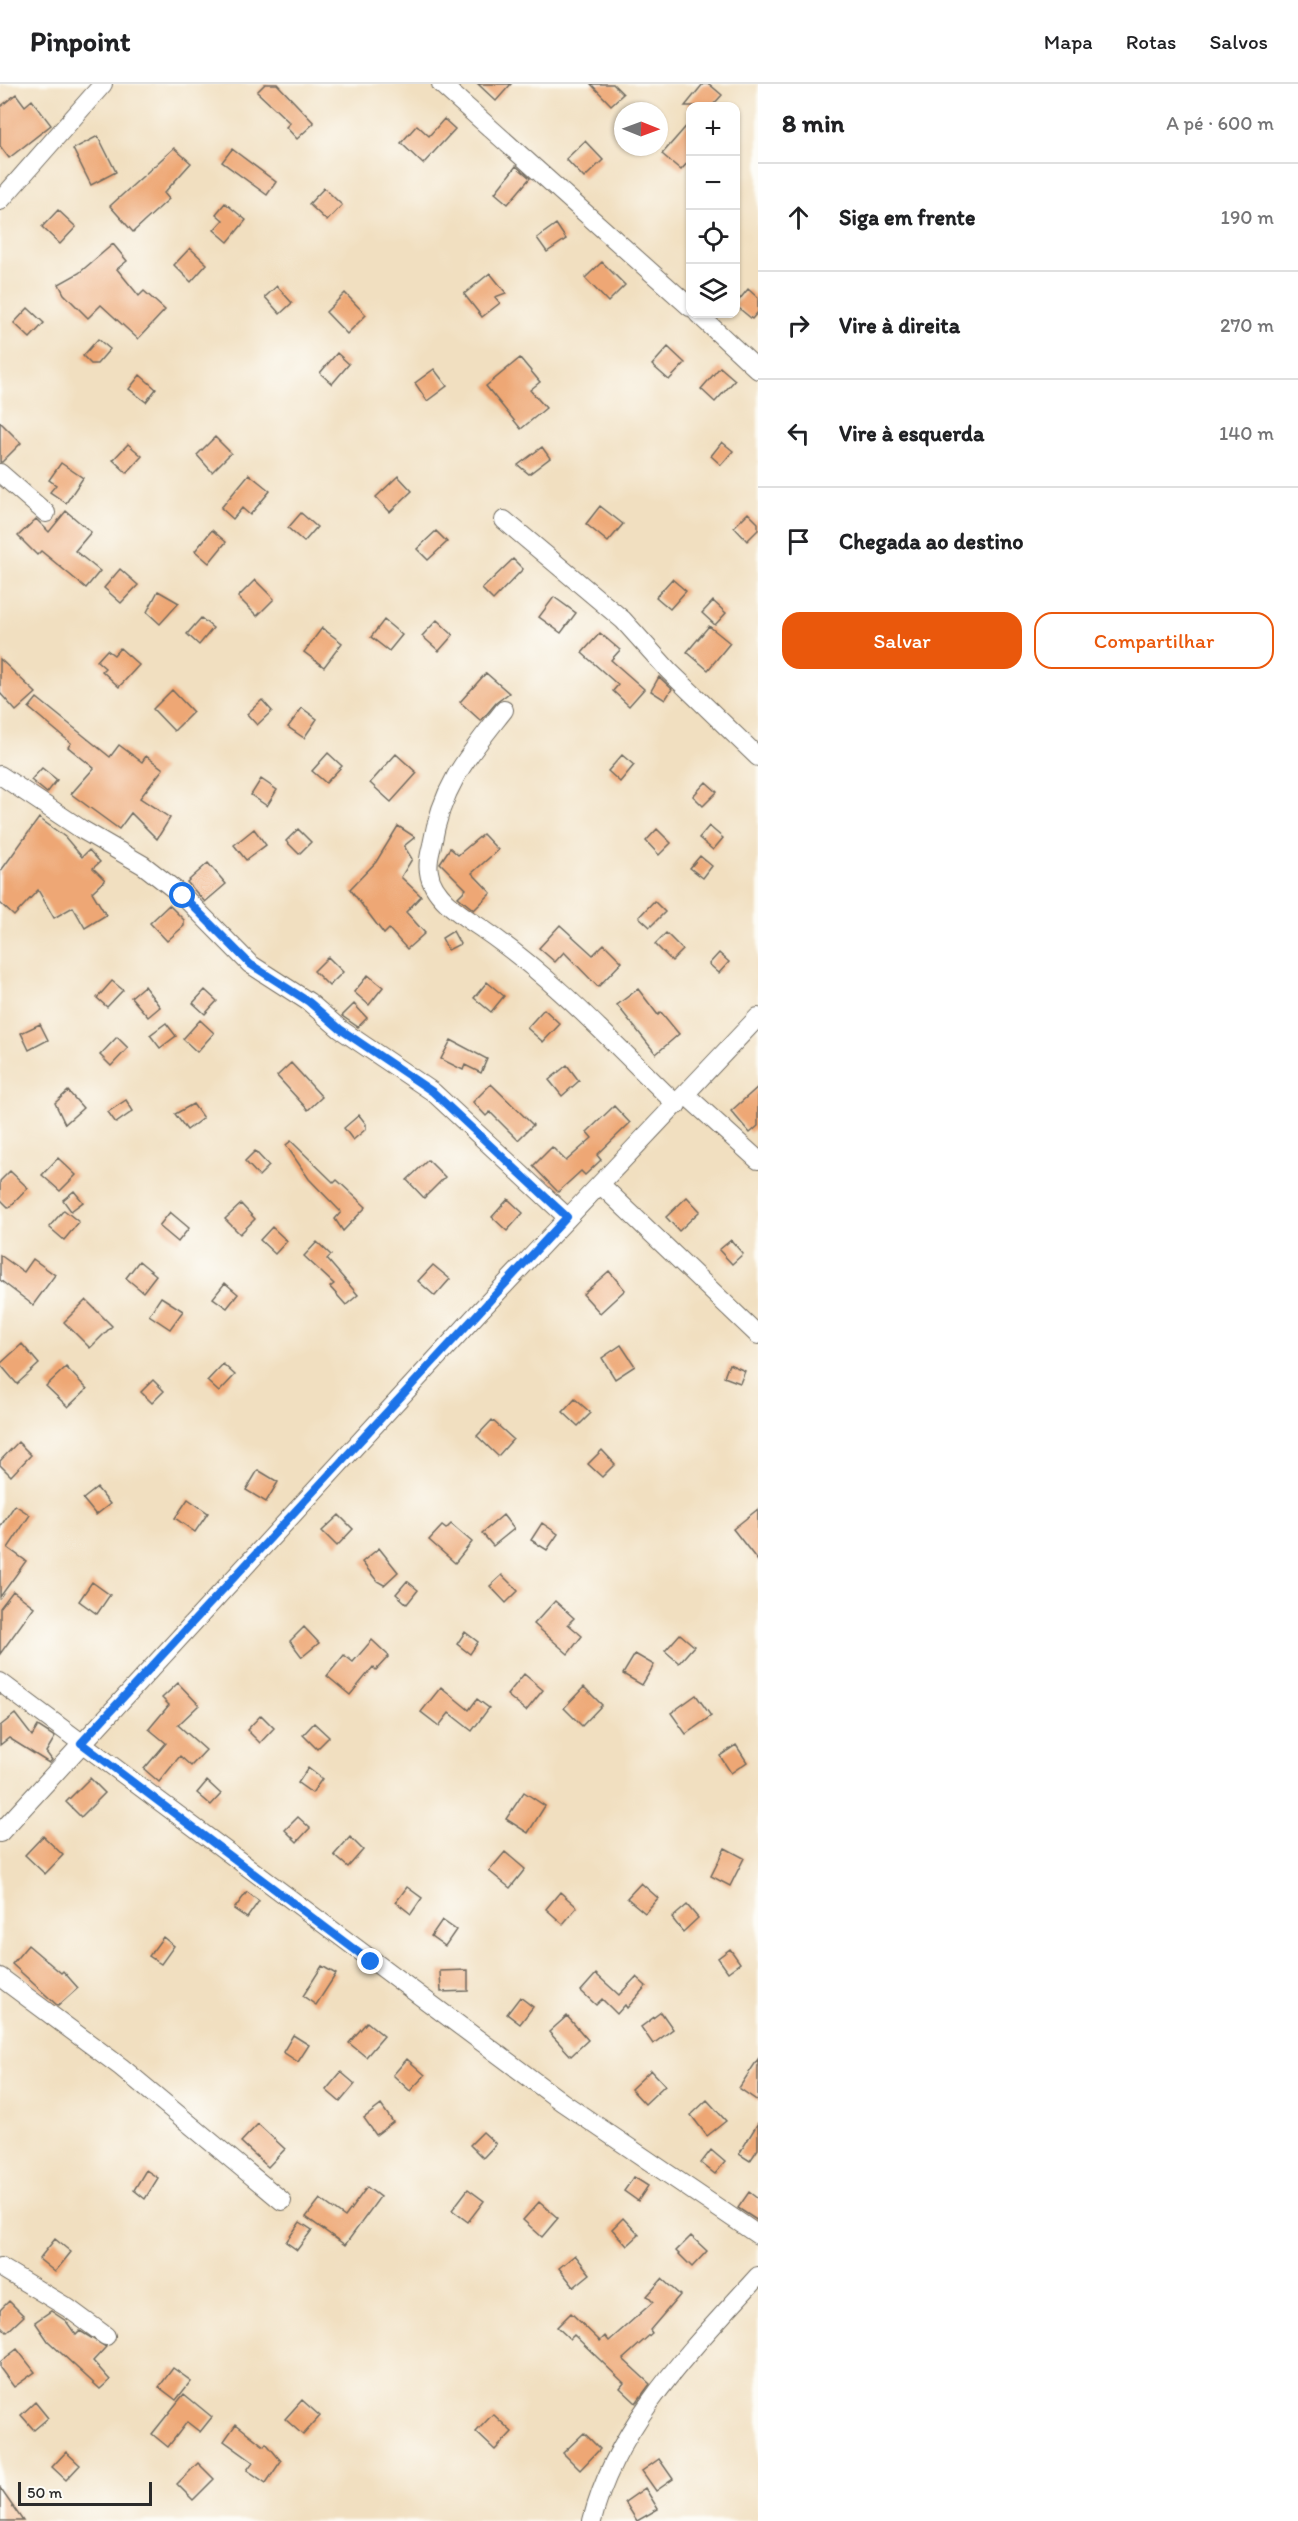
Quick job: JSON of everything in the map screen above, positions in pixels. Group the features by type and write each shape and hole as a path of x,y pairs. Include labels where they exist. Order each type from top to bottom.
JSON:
{"street":[{"path":"0,201 103,84"},
{"path":"441,84 686,303"},
{"path":"702,318 758,370"},
{"path":"0,473 46,513"},
{"path":"504,520 623,620 669,671 758,757"},
{"path":"504,710 456,771 446,793 434,830 429,861 429,872 433,885 455,910 521,955 682,1100 758,1160"},
{"path":"0,775 81,829 142,865 183,896 250,964 309,1002 340,1029 433,1092 567,1217"},
{"path":"0,1833 567,1217 682,1100 758,1017"},
{"path":"600,1184 758,1335"},
{"path":"0,1682 562,2102 758,2235"},
{"path":"0,1977 121,2067 282,2201"},
{"path":"0,2267 68,2308 106,2336"},
{"path":"592,2521 598,2496 624,2440 700,2341 758,2276"}],"building":[{"path":"265,84 277,84 314,123 297,139 286,127 290,123 257,92"},
{"path":"478,84 511,84 496,101"},
{"path":"591,84 613,84 623,94 611,105"},
{"path":"703,84 709,84 722,95 716,102 688,102"},
{"path":"16,94 25,106 32,100 51,125 9,158 0,146 0,107"},
{"path":"444,119 455,129 423,164 401,143 417,125 429,136"},
{"path":"686,127 686,164 681,170 664,156 668,156 668,147"},
{"path":"98,136 116,172 91,185 73,149"},
{"path":"585,141 603,160 584,178 566,159"},
{"path":"174,148 191,163 164,193 169,199 133,232 110,206"},
{"path":"232,149 276,182 267,195 222,162"},
{"path":"516,166 530,178 508,204 495,193"},
{"path":"324,188 342,205 327,221 309,204"},
{"path":"225,203 246,220 228,242 214,230 223,220 216,214"},
{"path":"58,210 76,227 60,244 42,227"},
{"path":"556,224 566,239 547,252 537,238"},
{"path":"113,244 127,261 117,269 139,296 144,291 165,310 138,339 101,305 88,318 64,294 59,284 79,273"},
{"path":"190,248 207,264 191,282 174,265"},
{"path":"602,262 625,285 608,302 585,278"},
{"path":"490,273 506,293 495,297 500,303 482,317 464,294"},
{"path":"277,286 292,303 280,314 265,297"},
{"path":"748,289 758,298 758,312 752,319 740,309 740,299"},
{"path":"345,293 366,315 347,334 326,312"},
{"path":"28,308 44,323 30,338 14,323"},
{"path":"98,339 110,349 97,364 91,364 83,356"},
{"path":"668,347 685,363 669,380 652,365"},
{"path":"337,353 349,364 332,384 320,373"},
{"path":"520,358 540,382 530,390 546,408 521,429 486,386"},
{"path":"720,367 735,380 715,402 701,389"},
{"path":"434,369 447,386 427,401 415,383"},
{"path":"140,375 156,389 146,402 129,389"},
{"path":"0,422 21,443 2,462 0,462"},
{"path":"215,437 231,453 212,472 197,455"},
{"path":"722,442 733,451 721,465 711,456"},
{"path":"128,444 142,456 127,473 113,460"},
{"path":"542,447 550,458 529,474 518,465"},
{"path":"61,463 83,478 66,503 50,492 56,485 49,480"},
{"path":"249,474 270,491 250,515 242,508 233,519 221,508"},
{"path":"398,476 412,491 390,512 376,497"},
{"path":"600,506 623,524 608,542 586,524"},
{"path":"66,511 91,532 75,551 100,571 86,588 41,551 37,555 18,536 36,519 49,532"},
{"path":"301,513 317,527 304,542 288,528"},
{"path":"748,513 758,523 758,530 747,541 734,527"},
{"path":"212,530 226,542 209,563 195,551"},
{"path":"436,531 447,542 428,560 417,549"},
{"path":"513,559 523,569 493,600 482,589"},
{"path":"120,569 138,585 121,603 104,588"},
{"path":"672,579 686,591 670,609 656,597"},
{"path":"255,580 274,599 257,616 238,597"},
{"path":"158,591 179,603 160,624 147,612"},
{"path":"554,597 576,613 561,633 539,617"},
{"path":"713,601 726,613 715,625 702,613"},
{"path":"201,618 213,628 199,645 187,634"},
{"path":"384,620 402,635 389,651 371,637"},
{"path":"437,620 453,635 439,651 422,636"},
{"path":"709,626 730,643 708,670 687,652"},
{"path":"322,628 342,643 324,667 304,652"},
{"path":"600,633 620,650 611,660 644,689 629,706 613,691 618,685 582,653"},
{"path":"120,648 139,665 119,687 102,671 105,668 97,661 107,650 114,655"},
{"path":"0,659 36,693 16,711 0,693"},
{"path":"486,673 509,693 496,703 481,721 460,702"},
{"path":"659,677 672,689 665,700 651,691"},
{"path":"172,690 193,712 174,731 153,709"},
{"path":"37,698 110,757 119,745 142,762 146,756 163,769 140,798 170,818 157,839 131,813 119,829 71,794 94,768 68,747 71,743 29,708"},
{"path":"262,700 272,711 257,725 247,714"},
{"path":"302,708 317,719 304,738 288,727"},
{"path":"328,753 342,766 326,783 312,771"},
{"path":"396,754 417,773 391,802 370,783"},
{"path":"622,755 634,765 620,782 608,771"},
{"path":"42,768 57,780 47,793 31,780"},
{"path":"261,779 277,790 267,806 251,795"},
{"path":"706,782 717,792 703,806 693,796"},
{"path":"39,818 65,837 82,857 89,850 100,862 93,868 105,880 92,892 106,915 85,928 73,907 54,918 38,890 14,916 0,903 0,872"},
{"path":"398,826 415,837 404,846 412,859 401,877 421,896 406,912 425,933 407,949 389,929 384,934 350,889 376,862"},
{"path":"709,826 723,838 713,850 699,838"},
{"path":"254,829 266,845 246,860 234,845"},
{"path":"298,829 311,842 299,854 286,841"},
{"path":"657,829 671,843 659,855 646,841"},
{"path":"483,834 498,850 472,873 491,893 474,910 458,897 466,889 440,863 450,848 458,855"},
{"path":"700,856 712,866 703,878 690,868"},
{"path":"208,863 226,884 205,902 187,882"},
{"path":"654,901 665,912 650,927 639,917"},
{"path":"169,905 184,920 184,926 167,941 150,923"},
{"path":"560,925 593,955 604,944 622,962 598,987 564,952 555,962 539,948"},
{"path":"453,931 460,944 448,950 442,938"},
{"path":"666,933 683,950 672,961 655,944"},
{"path":"719,953 729,962 719,973 709,964"},
{"path":"328,957 343,972 329,986 314,971"},
{"path":"368,975 383,987 369,1005 354,992"},
{"path":"112,981 123,990 107,1007 97,998"},
{"path":"487,982 504,996 491,1012 474,998"},
{"path":"144,986 160,1007 148,1017 131,997"},
{"path":"638,989 658,1015 661,1012 679,1034 656,1054 617,1005"},
{"path":"205,990 217,1001 205,1014 193,1003"},
{"path":"354,1004 367,1018 358,1027 342,1016"},
{"path":"544,1009 560,1024 543,1042 527,1028"},
{"path":"200,1020 214,1033 197,1052 183,1039"},
{"path":"166,1023 176,1036 160,1048 150,1035"},
{"path":"40,1024 48,1040 29,1050 21,1033"},
{"path":"117,1037 128,1048 111,1066 100,1055"},
{"path":"451,1040 487,1059 481,1073 465,1065 463,1070 441,1059"},
{"path":"291,1063 322,1097 308,1110 277,1076"},
{"path":"567,1065 579,1081 562,1096 549,1080"},
{"path":"491,1084 533,1125 518,1140 490,1112 486,1116 473,1102"},
{"path":"758,1087 758,1126 750,1133 731,1111"},
{"path":"68,1091 83,1108 65,1124 55,1103"},
{"path":"126,1100 133,1111 116,1123 108,1112"},
{"path":"193,1104 203,1118 187,1130 175,1114"},
{"path":"614,1106 630,1123 597,1155 601,1160 585,1175 581,1171 558,1192 533,1166 552,1147 566,1161 592,1138 587,1132"},
{"path":"359,1115 366,1124 366,1129 353,1140 344,1128"},
{"path":"291,1141 334,1183 337,1180 366,1207 343,1231 335,1219 341,1212 309,1179 286,1145"},
{"path":"255,1151 269,1166 259,1176 245,1161"},
{"path":"58,1158 76,1175 60,1191 42,1175"},
{"path":"428,1160 445,1177 424,1198 407,1180"},
{"path":"10,1171 28,1188 9,1208 0,1199 0,1181"},
{"path":"74,1191 83,1202 71,1211 63,1200"},
{"path":"687,1197 700,1211 679,1231 666,1217"},
{"path":"508,1199 523,1213 507,1231 492,1217"},
{"path":"241,1204 255,1219 240,1234 225,1219"},
{"path":"64,1210 79,1222 64,1240 49,1227"},
{"path":"170,1212 189,1228 178,1242 159,1226"},
{"path":"272,1227 287,1241 275,1254 260,1240"},
{"path":"731,1240 743,1254 732,1264 719,1250"},
{"path":"317,1242 331,1255 327,1259 358,1295 346,1305 330,1287 334,1284 304,1256"},
{"path":"0,1255 24,1272 33,1259 55,1275 33,1305 0,1280"},
{"path":"139,1261 156,1275 143,1292 126,1278"},
{"path":"433,1265 450,1279 435,1296 418,1281"},
{"path":"609,1271 625,1290 600,1313 583,1294"},
{"path":"225,1283 238,1294 227,1308 213,1298"},
{"path":"161,1297 183,1311 170,1329 149,1315"},
{"path":"86,1300 112,1326 90,1348 64,1322"},
{"path":"22,1344 39,1364 17,1384 0,1364"},
{"path":"621,1345 635,1366 615,1379 602,1358"},
{"path":"223,1364 235,1375 219,1392 207,1381"},
{"path":"729,1364 745,1371 740,1383 724,1377"},
{"path":"66,1367 87,1389 68,1407 46,1386"},
{"path":"153,1380 164,1391 152,1403 141,1392"},
{"path":"575,1399 591,1413 578,1426 563,1412"},
{"path":"492,1420 513,1439 498,1456 477,1436"},
{"path":"18,1442 31,1455 11,1476 0,1465 0,1461"},
{"path":"602,1450 615,1464 602,1477 588,1464"},
{"path":"258,1470 278,1482 266,1502 246,1490"},
{"path":"97,1488 110,1504 96,1515 83,1499"},
{"path":"188,1499 208,1513 195,1532 175,1518"},
{"path":"15,1505 30,1515 8,1548 26,1561 0,1597 0,1527"},
{"path":"758,1509 758,1561 733,1529"},
{"path":"339,1515 353,1529 337,1546 322,1531"},
{"path":"503,1515 514,1529 493,1546 482,1533"},
{"path":"542,1523 558,1534 547,1550 531,1540"},
{"path":"451,1524 472,1542 455,1563 429,1540 442,1526 446,1529"},
{"path":"379,1548 398,1572 384,1585 377,1581 362,1562"},
{"path":"502,1575 518,1591 506,1603 490,1586"},
{"path":"407,1581 418,1590 407,1604 396,1594"},
{"path":"92,1582 110,1595 97,1614 79,1601"},
{"path":"13,1591 34,1607 0,1654 0,1608"},
{"path":"555,1601 574,1618 568,1624 582,1636 568,1654 534,1624"},
{"path":"304,1627 319,1643 302,1657 290,1641"},
{"path":"465,1632 478,1642 470,1654 457,1644"},
{"path":"680,1634 694,1646 679,1663 665,1651"},
{"path":"372,1640 389,1656 376,1670 373,1667 350,1695 327,1676 344,1655 353,1662"},
{"path":"635,1654 654,1665 642,1685 623,1674"},
{"path":"524,1674 543,1690 526,1711 507,1695"},
{"path":"178,1683 199,1705 178,1725 206,1750 191,1766 180,1756 159,1782 144,1769 166,1743 149,1729 169,1705 162,1698"},
{"path":"441,1687 469,1710 477,1699 489,1708 472,1731 449,1713 439,1726 421,1712"},
{"path":"584,1687 602,1705 582,1726 564,1708"},
{"path":"696,1695 711,1716 686,1734 671,1713"},
{"path":"15,1714 32,1736 38,1726 55,1737 46,1752 52,1760 49,1763 9,1738 0,1745 0,1726"},
{"path":"261,1715 274,1728 260,1743 247,1730"},
{"path":"314,1723 329,1737 317,1749 303,1735"},
{"path":"736,1745 747,1762 731,1773 720,1756"},
{"path":"308,1768 322,1779 312,1793 298,1783"},
{"path":"90,1778 105,1793 81,1817 66,1802"},
{"path":"207,1781 221,1794 211,1805 197,1793"},
{"path":"524,1792 545,1806 528,1833 506,1819"},
{"path":"298,1817 310,1828 297,1842 285,1830"},
{"path":"43,1836 63,1855 45,1874 25,1855"},
{"path":"350,1837 363,1850 348,1867 334,1855"},
{"path":"725,1848 744,1858 730,1886 711,1876"},
{"path":"505,1852 525,1869 510,1888 489,1871"},
{"path":"641,1883 658,1898 645,1913 627,1898"},
{"path":"407,1887 422,1898 411,1914 396,1902"},
{"path":"247,1892 259,1901 247,1918 234,1909"},
{"path":"560,1892 577,1907 563,1924 546,1909"},
{"path":"687,1905 698,1918 683,1932 672,1918"},
{"path":"442,1920 456,1930 445,1946 431,1936"},
{"path":"163,1937 174,1946 161,1964 149,1956"},
{"path":"28,1945 61,1973 63,1971 78,1988 58,2006 12,1964"},
{"path":"730,1949 740,1963 728,1972 718,1958"},
{"path":"322,1966 336,1974 316,2005 303,1996"},
{"path":"468,1970 468,1991 441,1992 440,1971"},
{"path":"596,1974 619,1995 636,1977 646,1986 627,2008 625,2005 617,2014 602,1999 596,2005 581,1991"},
{"path":"520,1997 533,2007 520,2024 507,2014"},
{"path":"661,2012 673,2029 653,2044 641,2027"},
{"path":"567,2016 588,2040 571,2056 549,2032"},
{"path":"367,2022 384,2036 366,2057 349,2043"},
{"path":"293,2035 309,2045 298,2062 283,2052"},
{"path":"407,2059 425,2075 410,2091 393,2075"},
{"path":"758,2059 758,2101 739,2088"},
{"path":"651,2070 665,2085 645,2104 631,2089"},
{"path":"341,2072 355,2084 340,2102 326,2090"},
{"path":"707,2100 726,2121 707,2136 691,2115"},
{"path":"381,2105 393,2122 376,2135 364,2118"},
{"path":"758,2123 758,2149 750,2161 739,2154"},
{"path":"258,2124 285,2149 268,2167 241,2142"},
{"path":"483,2132 496,2144 483,2158 470,2145"},
{"path":"711,2150 725,2162 715,2174 701,2163"},
{"path":"146,2170 158,2178 145,2199 134,2190"},
{"path":"634,2177 648,2186 638,2201 624,2191"},
{"path":"367,2187 380,2197 345,2245 306,2217 320,2199 345,2217"},
{"path":"468,2189 484,2201 468,2222 452,2210"},
{"path":"749,2192 758,2199 758,2221 738,2208"},
{"path":"539,2202 558,2218 542,2237 523,2220"},
{"path":"623,2218 639,2235 627,2246 612,2229"},
{"path":"300,2222 312,2230 297,2250 286,2242"},
{"path":"691,2236 707,2251 692,2267 676,2251"},
{"path":"55,2239 71,2252 55,2272 39,2259"},
{"path":"575,2255 590,2274 574,2287 559,2268"},
{"path":"662,2279 680,2295 650,2330 652,2333 623,2359 650,2384 636,2403 620,2388 624,2383 574,2335 570,2339 557,2327 571,2313 600,2341 605,2336 609,2341 653,2302 647,2296"},
{"path":"9,2301 24,2316 7,2332 0,2325 0,2310"},
{"path":"51,2311 66,2321 76,2335 80,2331 106,2347 93,2361 110,2380 100,2389 48,2341 35,2322"},
{"path":"17,2349 35,2372 14,2387 0,2368 0,2362"},
{"path":"173,2368 191,2381 176,2400 159,2387"},
{"path":"184,2394 212,2417 200,2432 187,2422 168,2447 152,2434"},
{"path":"302,2400 320,2416 303,2435 285,2419"},
{"path":"35,2402 48,2418 34,2430 21,2415"},
{"path":"493,2414 512,2432 495,2450 476,2432"},
{"path":"236,2424 264,2446 266,2443 281,2461 266,2483 247,2470 253,2462 224,2441"},
{"path":"584,2433 600,2449 580,2470 563,2453"},
{"path":"66,2452 80,2465 66,2480 52,2467"},
{"path":"659,2459 673,2479 656,2491 642,2471"},
{"path":"198,2463 214,2479 193,2500 177,2484"},
{"path":"0,2488 23,2521 0,2521"},
{"path":"645,2488 658,2509 637,2521 625,2502"}],"route":[{"path":"183,896 250,964 309,1002 340,1029 379,1053 433,1092 567,1217 81,1743 371,1962"}]}
